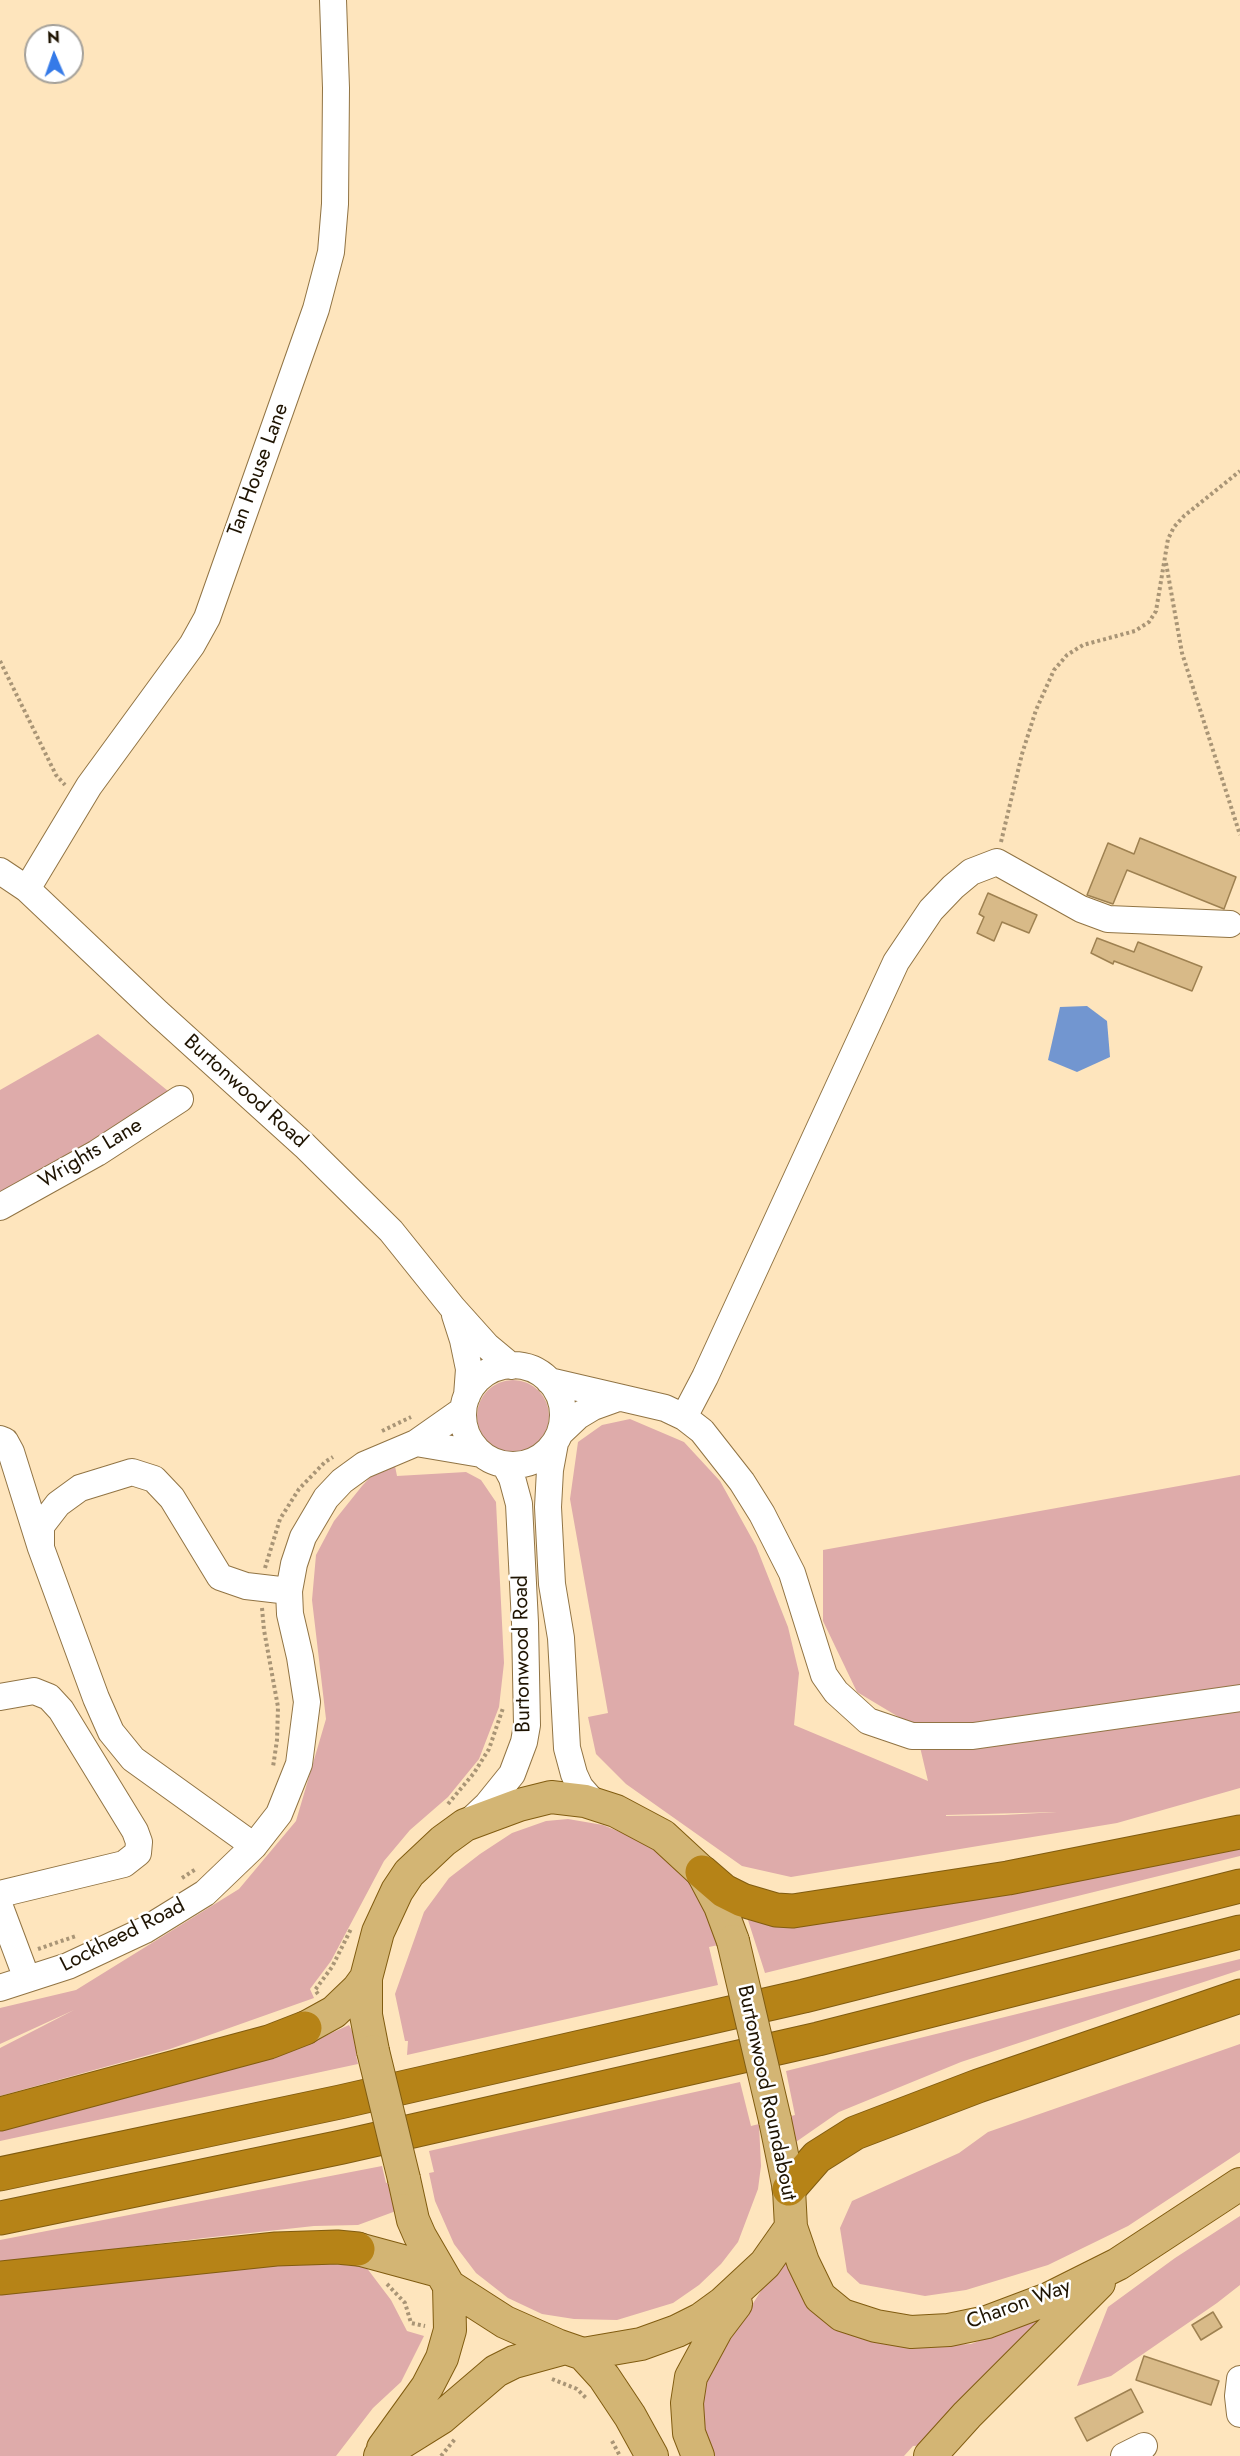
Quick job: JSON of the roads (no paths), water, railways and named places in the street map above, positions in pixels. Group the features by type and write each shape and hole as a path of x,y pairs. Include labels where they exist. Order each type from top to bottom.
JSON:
{"highway":[{"path":"1008,1878 1240,1809"},
{"path":"702,1872 724,1891 742,1900 776,1910 793,1911 1008,1878 1240,1832"},
{"path":"0,2174 340,2103 793,1999 1240,1886"},
{"path":"0,2218 342,2147 795,2044 1240,1932"},
{"path":"789,2189 817,2157 855,2133 978,2086 1240,1996"},
{"path":"0,2114 269,2042 305,2028"},
{"path":"0,2278 276,2249 337,2247 358,2249"}],"main road":[{"name":"Burtonwood Roundabout","path":"378,2456 441,2418 496,2371 514,2362 574,2351 641,2344 677,2331 701,2319 723,2303 765,2264 791,2227 789,2189 775,2120 733,1941 720,1906 702,1872 663,1836 641,1822 594,1803 551,1797 519,1805 456,1815 397,1891 378,1932 366,1978 366,2015 413,2220 444,2278"},
{"path":"305,2028 334,2013 366,1978"},
{"name":"Charon Way","path":"791,2227 803,2262 820,2297 842,2315 876,2326 911,2332 949,2330 987,2322 1048,2299 1118,2264 1240,2184"},
{"path":"358,2249 444,2278 506,2322 574,2351 604,2377 630,2415 652,2456"},
{"path":"698,2456 689,2433 687,2403 692,2377 717,2329 765,2264"},
{"name":"Charon Way","path":"930,2456 967,2415 1118,2264"},
{"path":"378,2456 427,2387 442,2358 450,2330 444,2278"}],"street":[{"name":"Tan House Lane","path":"27,889 80,801 192,645 207,618 316,309 331,252 335,204 336,88 333,0"},
{"path":"684,1417 705,1377 896,962 931,910 953,887 971,872 998,862 1081,909 1108,919 1230,924"},
{"name":"Burtonwood Road","path":"0,871 27,889 158,1013 305,1146 391,1231 452,1307 487,1346 511,1366"},
{"name":"Wrights Lane","path":"0,1207 97,1153 180,1099"},
{"name":"Burtonwood Road","path":"452,1307 467,1359 469,1384 465,1403"},
{"path":"481,1454 466,1435 465,1403 474,1384 484,1374 497,1368 525,1367 538,1372 549,1381 562,1405 563,1419 557,1438"},
{"path":"549,1381 665,1408 684,1417 702,1431 721,1453 762,1514 792,1573 824,1674 843,1700 868,1721 912,1736 972,1736 1240,1698"},
{"path":"416,1443 481,1454 505,1465 520,1465 535,1460 548,1451 578,1416 593,1407 618,1398"},
{"name":"Lockheed Road","path":"0,1988 68,1966 145,1930 205,1893 254,1846 279,1814 299,1764 307,1702 290,1614 289,1591 294,1564 303,1537 326,1498 342,1481 364,1464 416,1443 465,1403"},
{"name":"Burtonwood Road","path":"557,1438 549,1470 548,1507 552,1584 561,1638 567,1748 574,1774 584,1792 594,1803"},
{"path":"0,1439 5,1441 11,1452 41,1548 96,1698 111,1732 133,1759 254,1846"},
{"name":"Burtonwood Road","path":"456,1815 487,1805 512,1774 524,1742 526,1725 525,1623 519,1504 512,1478 505,1465"},
{"path":"41,1548 41,1526 58,1504 80,1488 132,1472 154,1479 172,1498 220,1577 246,1586 289,1591"},
{"path":"0,1696 34,1691 49,1697 62,1710 135,1831 139,1842 138,1852 124,1864 0,1894"},
{"path":"0,1907 27,1979"},
{"path":"1240,2379 1238,2396 1240,2414"}],"water":[{"path":"1087,1006 1107,1021 1110,1057 1077,1072 1048,1060 1060,1007"}]}
